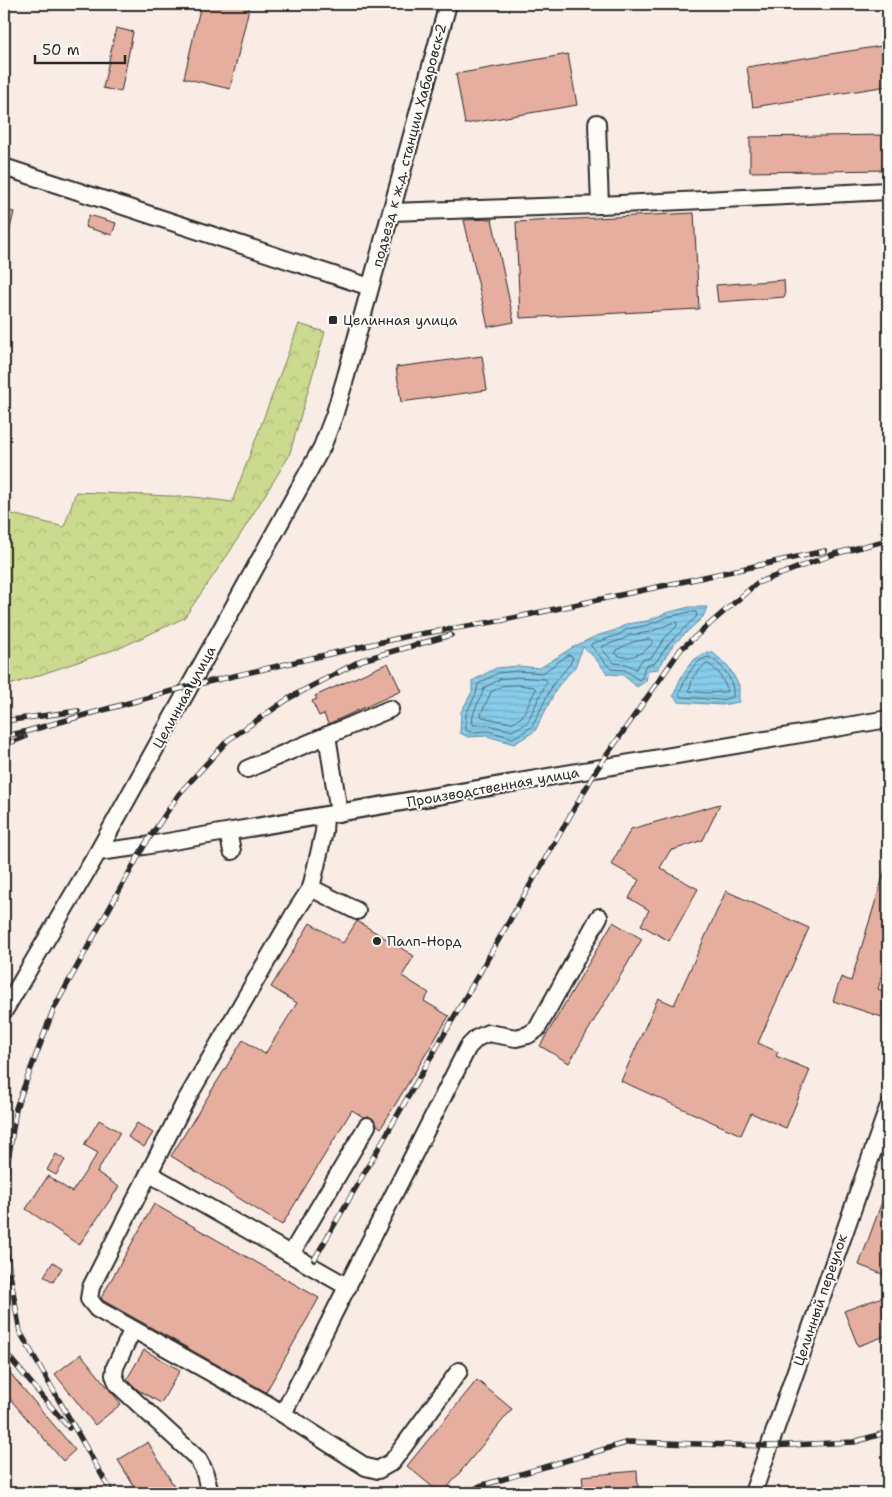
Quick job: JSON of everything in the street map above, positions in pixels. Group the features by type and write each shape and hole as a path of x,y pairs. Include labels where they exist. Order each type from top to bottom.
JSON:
{"street":[{"name":"подъезд к ж.д. станции Хабаровск-2","path":"370,287 448,4"},
{"path":"597,123 600,205"},
{"path":"4,167 370,287"},
{"path":"391,212 600,205 888,191"},
{"name":"Целинная улица","path":"4,1011 98,852 322,447 346,376 370,287"},
{"path":"247,769 390,709"},
{"name":"Производственная улица","path":"98,852 228,832 888,719"},
{"path":"327,736 332,814 324,832 311,888 185,1102 91,1287 89,1299 97,1309 283,1414 366,1467 378,1470 392,1462 459,1371"},
{"path":"228,832 232,851"},
{"path":"311,888 357,911"},
{"path":"283,1414 468,1047 478,1038 488,1033 516,1038 528,1035 537,1029 599,917"},
{"name":"Целинный переулок","path":"753,1493 888,1108"},
{"path":"291,1254 367,1126"},
{"path":"150,1174 348,1287"},
{"path":"133,1329 115,1367 114,1375 118,1385 198,1459 204,1470 210,1493"}],"green space":[{"path":"299,324 325,332 289,456 229,553 184,618 122,647 4,687 4,512 64,527 76,492 194,497 232,502"}],"water":[{"path":"689,607 707,607 703,617 673,645 658,669 648,670 646,681 637,687 623,675 608,674 583,647 575,667 558,686 535,731 514,744 487,736 468,737 460,733 461,712 472,692 472,681 496,668 518,666 540,668 573,647 596,636 616,630 626,624 647,621 666,613"},
{"path":"712,652 728,666 739,685 739,702 722,705 679,702 673,696 687,668 697,657"}],"building":[{"path":"201,4 250,4 230,89 184,78"},
{"path":"116,28 133,32 121,92 103,88"},
{"path":"888,45 888,86 753,107 747,67"},
{"path":"568,54 577,105 465,124 456,74"},
{"path":"888,135 888,170 750,172 750,137"},
{"path":"4,209 14,212 7,241 4,240"},
{"path":"694,213 699,309 520,318 516,222"},
{"path":"89,215 116,223 112,235 85,227"},
{"path":"492,219 514,322 488,327 464,220"},
{"path":"784,280 785,297 718,302 716,285"},
{"path":"482,356 487,390 401,402 396,367"},
{"path":"388,663 401,691 328,724 324,714 319,716 312,701 317,699 315,696"},
{"path":"720,804 703,840 670,851 660,868 698,889 669,941 641,925 649,910 629,898 639,880 611,864 631,829"},
{"path":"886,867 888,868 888,956 878,989 888,993 888,1019 833,1001 841,977 851,981"},
{"path":"726,891 809,928 758,1043 778,1052 776,1056 810,1070 786,1128 751,1113 741,1135 621,1081 658,998 674,1005"},
{"path":"357,921 414,956 402,976 429,993 424,1001 449,1016 381,1128 372,1118 363,1117 352,1110 282,1225 171,1156 243,1040 265,1054 297,1003 271,987 310,923 343,943"},
{"path":"613,922 642,939 569,1063 540,1046"},
{"path":"99,1120 120,1132 97,1172 119,1187 79,1245 26,1209 48,1176 72,1192 98,1153 84,1145"},
{"path":"137,1123 153,1133 144,1147 128,1137"},
{"path":"56,1154 65,1160 56,1175 47,1170"},
{"path":"887,1188 888,1265 885,1275 859,1265"},
{"path":"154,1204 319,1298 266,1392 101,1298"},
{"path":"53,1262 62,1268 53,1282 44,1276"},
{"path":"888,1295 888,1335 858,1346 844,1311"},
{"path":"144,1350 180,1370 161,1403 138,1390 127,1379"},
{"path":"81,1354 121,1404 95,1425 55,1374"},
{"path":"4,1366 75,1450 63,1461 4,1392"},
{"path":"477,1380 512,1409 443,1493 440,1493 407,1466"},
{"path":"148,1442 178,1493 138,1493 118,1460"},
{"path":"637,1471 638,1489 584,1493 582,1476"}],"railway":[{"path":"314,1260 597,769 681,649 757,583 834,554 888,540"},
{"path":"4,736 190,686 408,636 504,620 825,551"},
{"path":"4,1188 16,1108 54,1008 144,846 179,794 228,740 291,697 362,660 451,635"},
{"path":"4,721 78,711"},
{"path":"4,745 25,737"},
{"path":"4,1239 20,1332 112,1493"},
{"path":"4,1351 69,1428"},
{"path":"468,1493 480,1486 629,1442 769,1446 854,1442 888,1432"}],"place":[{"name":"Целинная улица","path":"333,320"},
{"name":"Палп-Норд","path":"377,941"}]}
